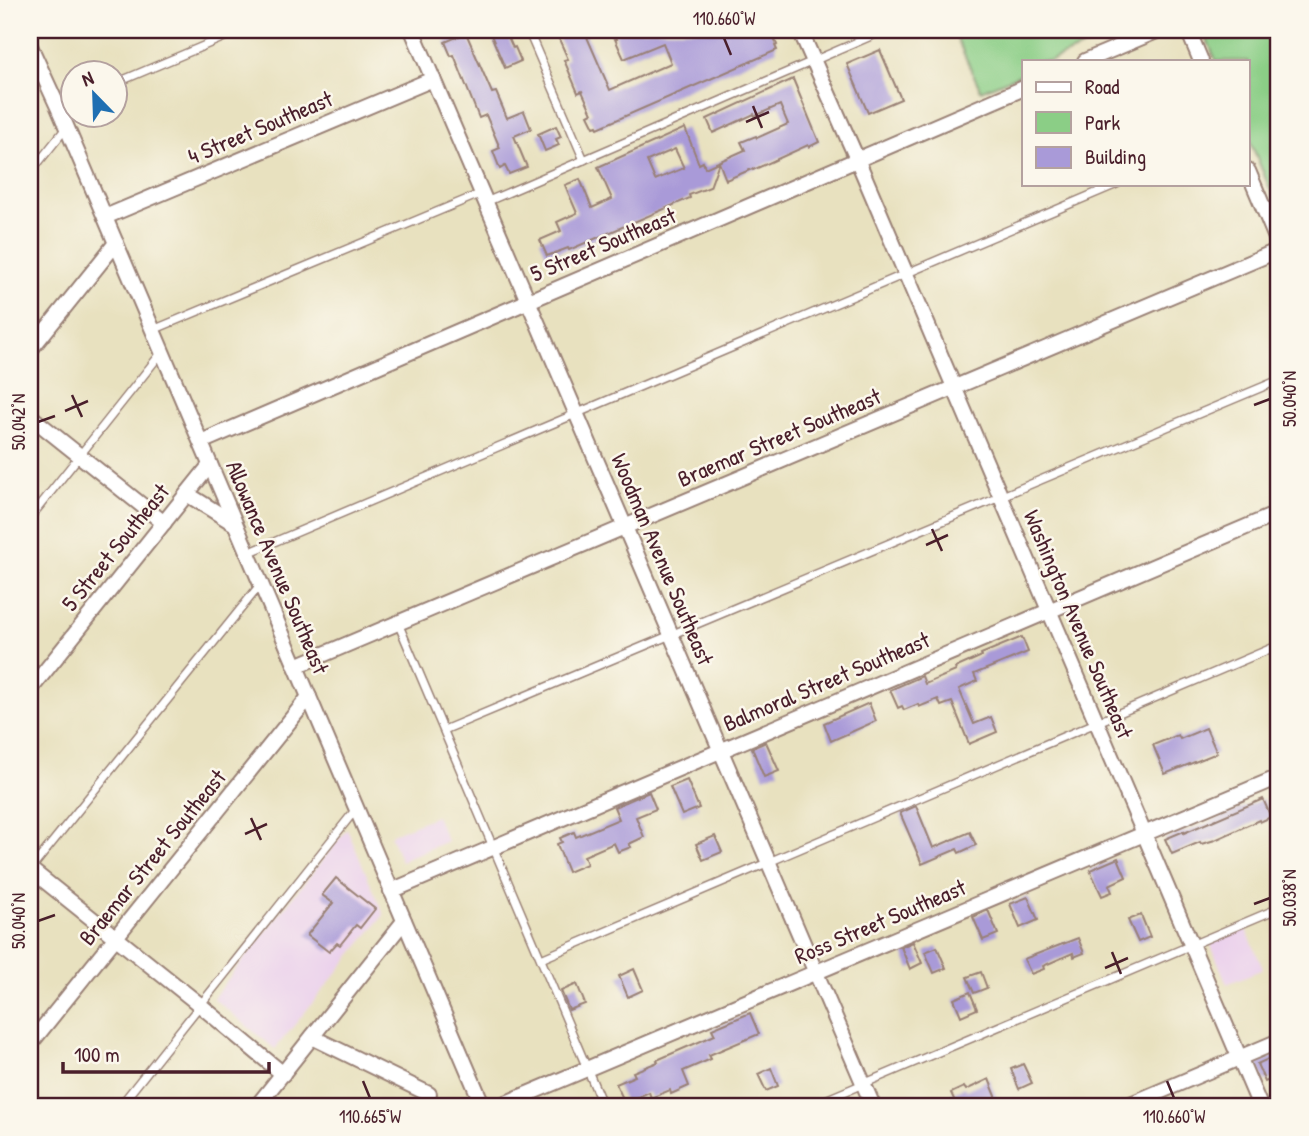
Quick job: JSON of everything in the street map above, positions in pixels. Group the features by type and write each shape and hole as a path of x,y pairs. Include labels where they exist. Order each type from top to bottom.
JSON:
{"street":[{"name":"Woodman Avenue Southeast","path":"412,30 873,1106"},
{"name":"Washington Avenue Southeast","path":"800,30 1260,1106"},
{"path":"1087,60 1158,30"},
{"path":"1188,30 1201,60"},
{"name":"Allowance Avenue Southeast","path":"30,46 60,111"},
{"name":"4 Street Southeast","path":"105,217 433,79"},
{"name":"5 Street Southeast","path":"201,442 1022,89"},
{"name":"Allowance Avenue Southeast","path":"68,130 483,1106"},
{"path":"1250,176 1279,247"},
{"path":"30,350 116,243"},
{"name":"Braemar Street Southeast","path":"296,666 954,388 1279,247"},
{"path":"30,416 164,523"},
{"name":"5 Street Southeast","path":"30,690 210,465"},
{"path":"187,494 235,524"},
{"name":"Balmoral Street Southeast","path":"391,891 1279,513"},
{"name":"Braemar Street Southeast","path":"30,1045 309,697"},
{"name":"Ross Street Southeast","path":"499,1106 1279,777"},
{"path":"30,870 283,1074"},
{"path":"257,1106 404,921"},
{"path":"312,1037 429,1094"},
{"path":"1126,1106 1279,1041"}],"lane":[{"path":"130,77 241,30"},
{"path":"528,30 584,160"},
{"path":"153,330 484,197 584,160 885,30"},
{"path":"30,173 65,130"},
{"path":"248,553 1112,186"},
{"path":"30,518 163,352"},
{"path":"444,730 1279,380"},
{"path":"30,870 261,584"},
{"path":"398,623 603,1106"},
{"path":"541,959 1279,645"},
{"path":"120,1106 356,808"},
{"path":"811,1106 1279,908"}],"shaded area":[{"path":"436,816 447,841 401,861 390,835"},
{"path":"347,829 384,915 275,1049 213,998"},
{"path":"1246,928 1263,969 1227,984 1210,943"}],"green space":[{"path":"953,30 1124,30 1052,60 1022,60 1022,74 981,91"},
{"path":"1203,30 1279,30 1279,211 1250,141 1250,60 1216,60"}],"building":[{"path":"505,30 521,61 505,68 491,35"},
{"path":"555,30 584,30 610,90 671,63 663,43 624,59 615,39 615,33 623,30 771,30 777,50 598,128 594,127 588,115 592,113 582,91 578,93 564,60 568,59"},
{"path":"466,33 492,93 496,92 507,118 524,111 531,129 514,136 527,167 509,174 505,166 500,169 493,151 500,148 486,115 479,118 454,55 451,56 445,42"},
{"path":"880,50 901,99 868,113 847,64"},
{"path":"793,79 819,142 726,180 719,162 710,187 689,195 690,198 569,250 568,248 547,256 540,240 561,231 557,222 577,213 565,185 580,179 592,208 612,199 598,167 685,128 699,164 703,162 705,168 745,150 741,142 788,124 780,105 713,133 707,119","holes":["675,149 684,168 655,180 647,161"]},
{"path":"556,126 561,137 556,139 559,145 545,151 538,134"},
{"path":"1022,637 1028,652 974,674 977,681 959,689 974,724 991,717 997,732 969,744 952,702 941,706 938,699 919,707 918,704 904,710 902,706 898,708 890,690 922,676 925,684 956,671 955,668 982,656 981,654"},
{"path":"869,703 876,721 831,741 824,723"},
{"path":"1206,728 1217,753 1165,774 1153,745 1178,735 1180,739"},
{"path":"766,742 779,771 764,777 752,748"},
{"path":"687,780 699,808 682,815 670,787"},
{"path":"649,792 656,809 636,817 644,837 629,844 631,847 618,852 614,843 584,856 587,864 568,872 557,844 562,842 560,838 574,832 576,837 619,819 614,807"},
{"path":"1263,799 1271,817 1172,854 1165,839"},
{"path":"916,806 933,848 970,832 976,845 959,853 957,849 922,864 900,813"},
{"path":"715,836 722,852 703,860 696,844"},
{"path":"1118,858 1126,877 1109,885 1112,892 1102,896 1090,870"},
{"path":"336,878 375,909 360,928 356,925 340,945 337,943 329,952 307,935 333,903 322,895"},
{"path":"1028,897 1038,920 1020,928 1010,904"},
{"path":"988,910 998,934 983,940 973,917"},
{"path":"1141,915 1150,937 1138,942 1128,920"},
{"path":"1078,938 1084,953 1074,957 1073,953 1031,974 1024,959"},
{"path":"913,942 922,963 910,969 901,947"},
{"path":"937,947 946,968 934,973 925,952"},
{"path":"634,969 643,990 628,997 619,976"},
{"path":"981,972 987,988 974,993 967,977"},
{"path":"577,984 585,1004 569,1010 561,991"},
{"path":"970,992 977,1009 961,1016 954,999"},
{"path":"750,1013 759,1034 709,1055 711,1059 683,1071 689,1086 671,1094 670,1090 651,1098 649,1092 625,1103 616,1084 635,1076 633,1072 658,1062 657,1060 715,1035 712,1029"},
{"path":"1279,1054 1279,1076 1265,1082 1257,1064"},
{"path":"1023,1064 1032,1083 1019,1089 1011,1069"},
{"path":"771,1068 778,1086 766,1091 758,1074"},
{"path":"989,1079 998,1101 986,1106 957,1106 951,1093 964,1087 966,1090"}]}
